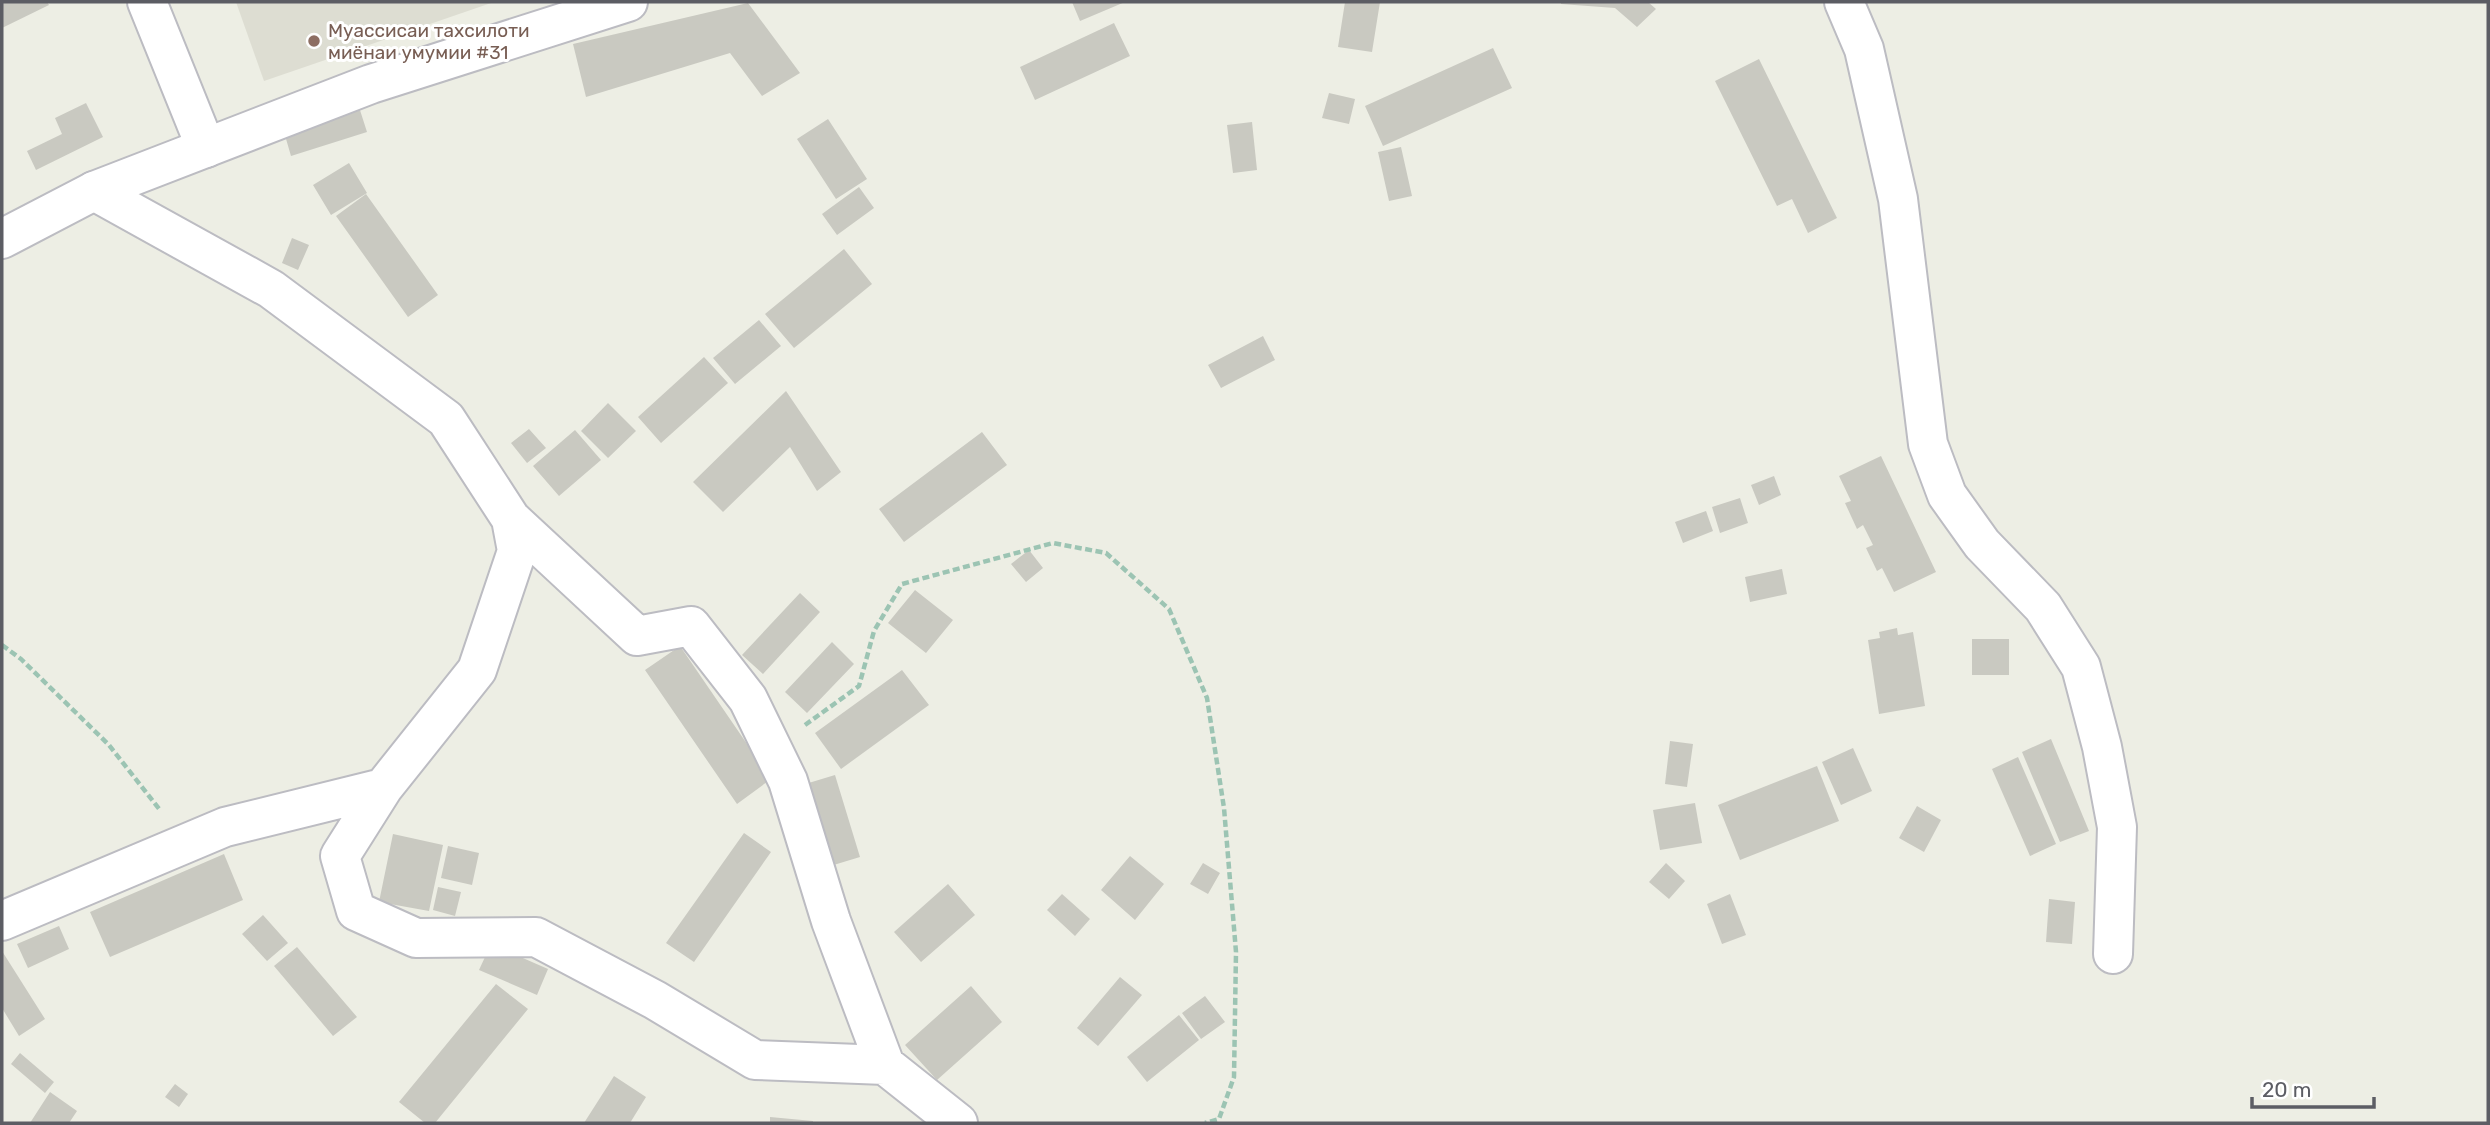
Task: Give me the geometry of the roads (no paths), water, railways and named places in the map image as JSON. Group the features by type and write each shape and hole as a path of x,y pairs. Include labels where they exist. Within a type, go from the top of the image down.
{"street":[{"path":"148,2 206,148"},
{"path":"2,239 94,191 371,84 628,2"},
{"path":"1844,2 1864,49 1898,199 1928,444 1947,495 1982,544 2043,607 2081,667 2102,747 2117,827 2113,954"},
{"path":"94,191 271,289 446,419 510,519 637,636 691,626 748,699 788,781 831,921 885,1065 958,1123"},
{"path":"510,519 517,551 477,670 383,788 340,856 356,911 416,938 536,937 655,1000 755,1060 885,1065"},
{"path":"2,921 225,827 383,788"}],"place":[{"name":"Муассисаи тахсилоти миёнаи умумии #31","path":"314,41"}]}
